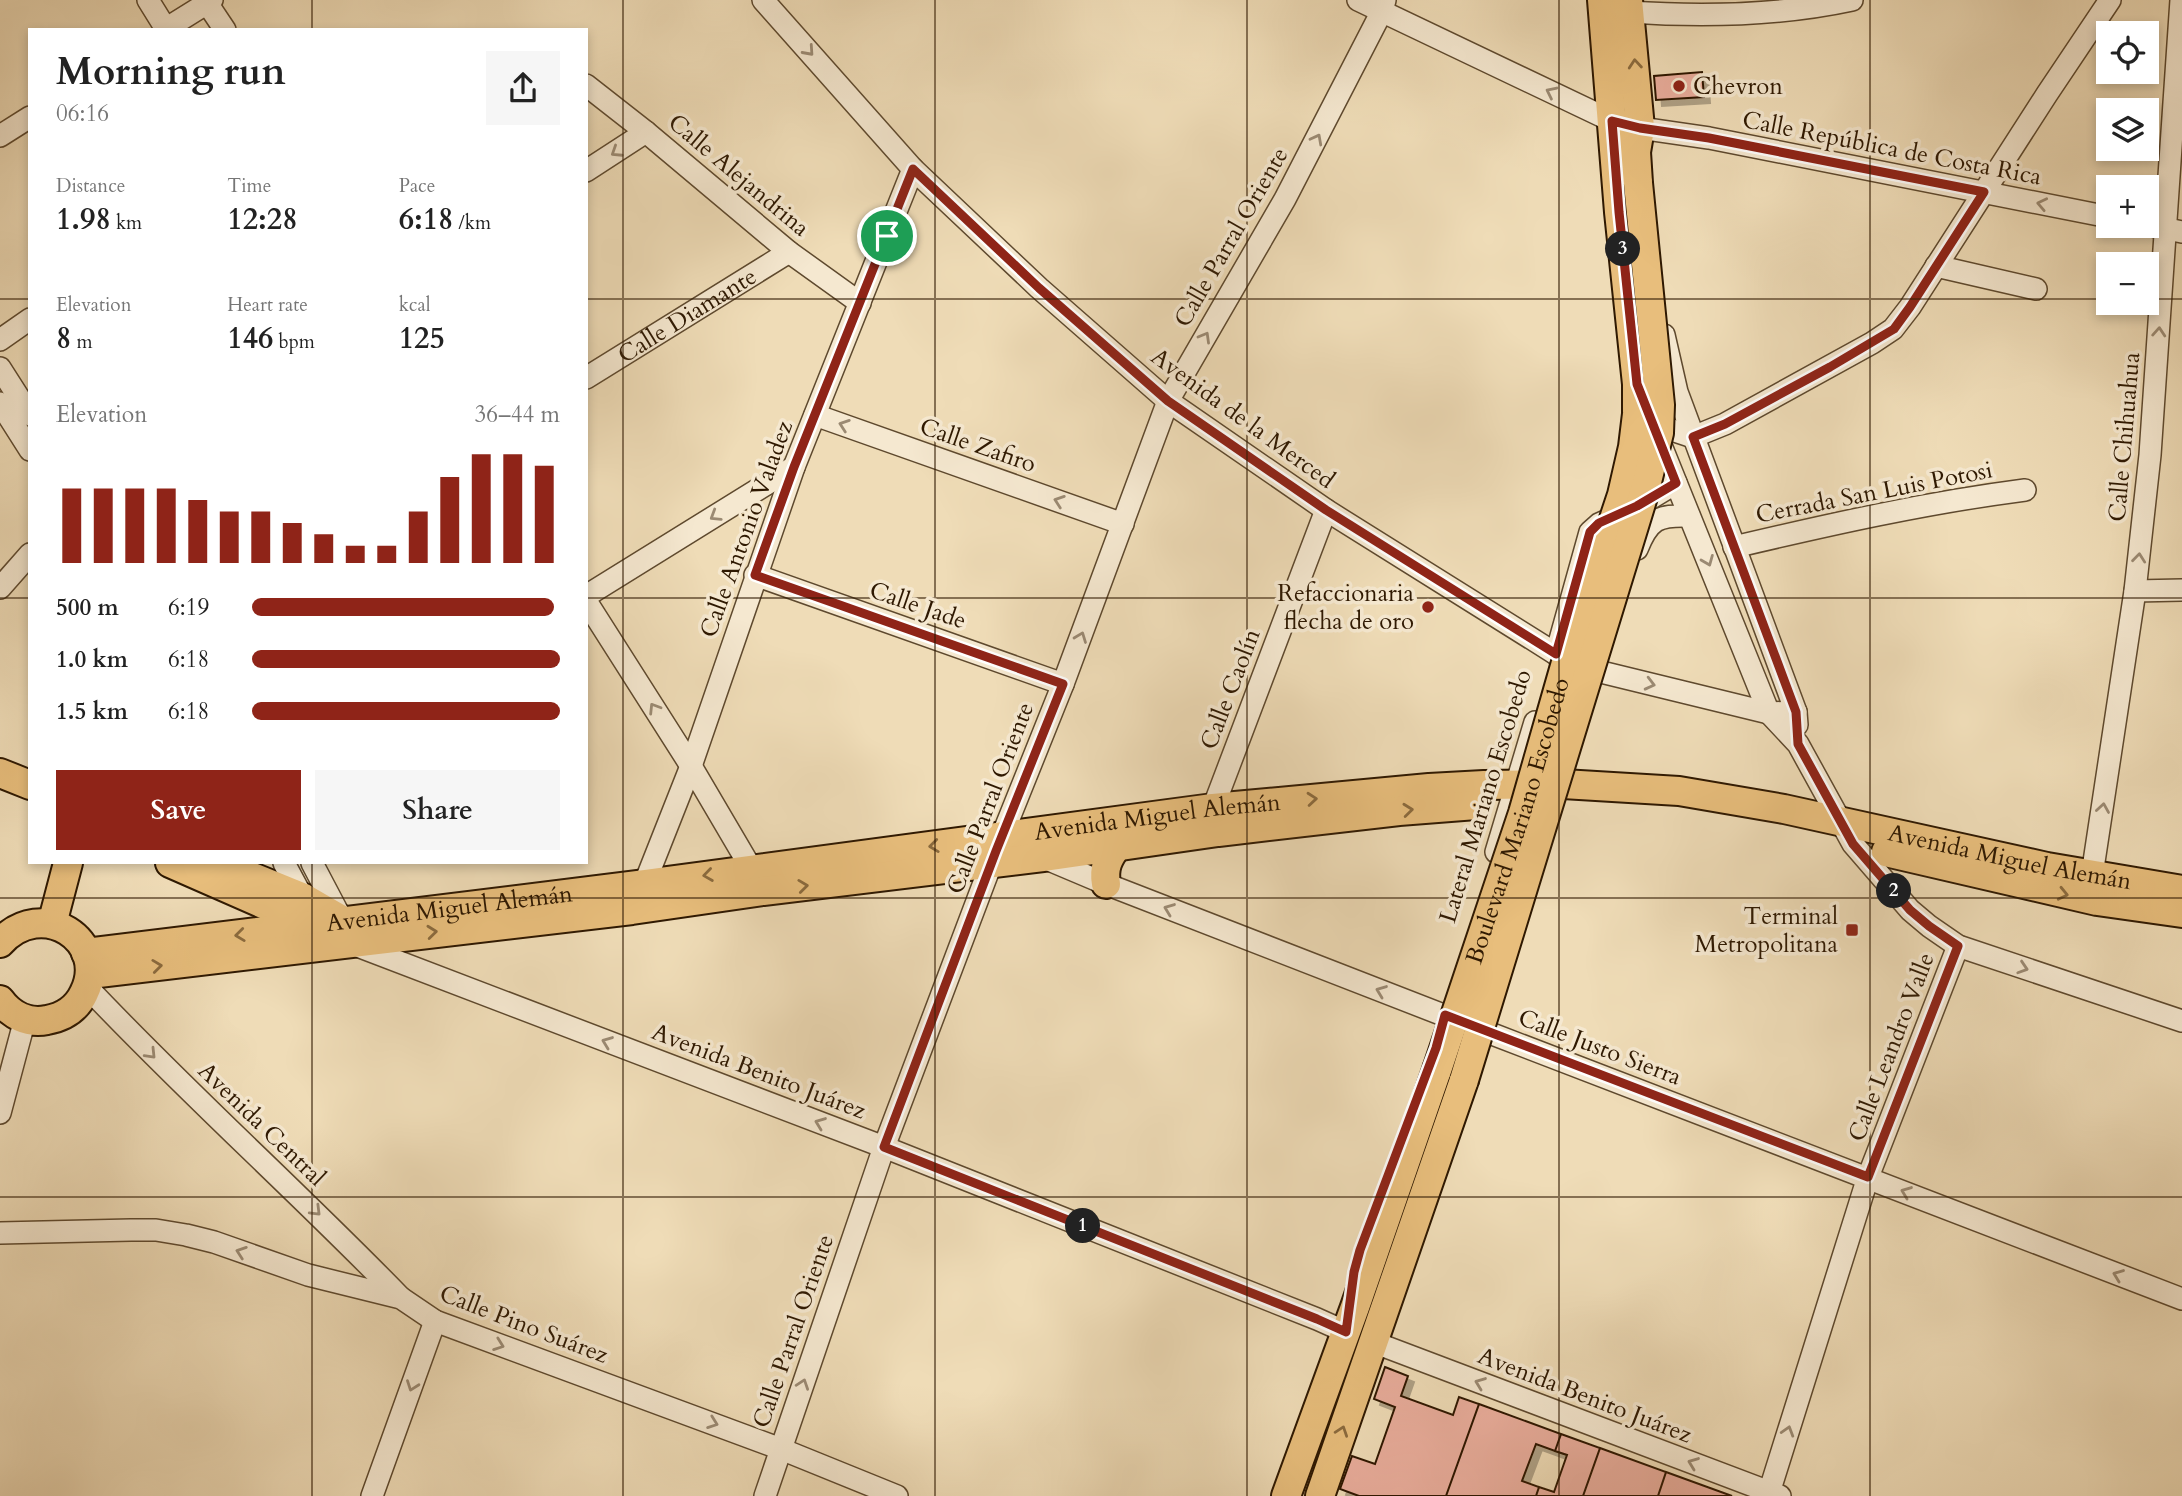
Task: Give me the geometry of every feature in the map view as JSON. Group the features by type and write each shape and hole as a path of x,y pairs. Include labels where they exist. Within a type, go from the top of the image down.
{"main road":[{"name":"Boulevard Mariano Escobedo","path":"1286,1496 1346,1332 1436,1059 1523,813 1565,666 1622,495 1633,447 1637,384 1619,212 1602,0"},
{"name":"Boulevard Mariano Escobedo","path":"1320,1496 1377,1329 1471,1073 1645,490 1659,433 1658,378 1638,183 1636,152 1640,128 1629,6"},
{"path":"0,773 28,784"},
{"name":"Avenida Miguel Alemán","path":"88,971 646,884 759,880 997,850 1213,808 1429,788 1513,795"},
{"path":"0,792 28,803"},
{"name":"Avenida Miguel Alemán","path":"997,850 1043,857 1513,795 1561,793 1705,811 1847,833 2182,890"},
{"name":"Avenida Miguel Alemán","path":"1847,833 2086,899 2182,914"},
{"path":"1106,884 1106,862 1118,845"},
{"path":"52,923 68,864"},
{"path":"172,864 315,936"},
{"path":"220,864 304,898 345,931"},
{"name":"Avenida Miguel Alemán","path":"345,931 632,910 759,880"},
{"path":"0,943 19,927 29,923 52,923 74,935 88,971 80,1001 70,1012 56,1019 26,1019 14,1014 0,1000"}],"street":[{"path":"148,0 164,28"},
{"name":"Avenida de la Merced","path":"763,0 913,169 1039,288 1168,401 1326,510 1556,654 1597,671 1769,713 1796,712"},
{"name":"Calle República de Costa Rica","path":"1358,0 1384,6 1612,121 2096,215"},
{"path":"1629,6 1674,15 1762,14 1852,0"},
{"path":"1637,384 1666,428 1693,437 1725,424 1894,329 2110,0"},
{"name":"Calle Chihuahua","path":"2092,875 2135,591 2150,455 2180,0"},
{"path":"167,28 210,2 224,28"},
{"name":"Calle Parral Oriente","path":"765,1496 884,1147 1063,684 1168,401 1285,199 1384,6"},
{"name":"Calle Alejandrina","path":"588,87 789,252 860,303"},
{"path":"0,136 28,118"},
{"name":"Calle Leandro Valle","path":"1640,128 1649,181 1661,318 1677,393 1796,712 1798,744"},
{"path":"588,170 646,132"},
{"name":"Calle Antonio Valadez","path":"632,910 646,884 691,766 794,467 913,169"},
{"name":"Calle Diamante","path":"588,377 789,252"},
{"path":"1936,266 2036,289"},
{"path":"0,340 28,320"},
{"path":"0,369 28,412"},
{"name":"Calle Leandro Valle","path":"1637,384 1769,713 1798,744 1847,833 1910,910 1958,946 1868,1177 1772,1495"},
{"path":"0,403 28,447"},
{"name":"Calle Zafiro","path":"815,415 1123,524"},
{"path":"588,595 794,467"},
{"name":"Lateral Mariano Escobedo","path":"1436,1059 1445,1015 1556,654 1590,532 1599,523 1637,506 1676,483"},
{"name":"Cerrada San Luis Potosi","path":"1734,547 1896,510 2025,490"},
{"name":"Calle Caolín","path":"1213,808 1326,510"},
{"path":"1471,1073 1487,1032 1597,671 1642,536 1648,526 1662,517 1689,516"},
{"path":"0,588 28,556"},
{"name":"Calle Jade","path":"755,575 1063,684"},
{"path":"2135,591 2182,590"},
{"path":"588,604 691,766 759,880"},
{"name":"Calle Justo Sierra","path":"1043,857 1487,1032 2182,1299"},
{"path":"285,864 304,898 315,936"},
{"path":"312,864 345,931"},
{"name":"Avenida Benito Juárez","path":"345,931 1346,1332"},
{"path":"1958,946 2182,1021"},
{"name":"Avenida Central","path":"88,971 153,1057 305,1201 401,1298"},
{"path":"0,1113 26,1019"},
{"path":"1436,1059 1448,1046 1462,1047 1474,1056 1471,1073"},
{"name":"Calle Pino Suárez","path":"0,1233 156,1230 214,1242 308,1275 401,1298 435,1321 781,1448 897,1496"},
{"path":"372,1496 435,1321"},
{"name":"Avenida Benito Juárez","path":"1377,1329 1772,1495"}],"building":[{"name":"Chevron","path":"1702,72 1704,97 1656,100 1654,76"},
{"path":"1385,1367 1408,1376 1401,1396 1453,1415 1459,1397 1479,1404 1446,1496 1359,1496 1340,1489 1352,1456 1375,1464 1395,1407 1374,1399"},
{"path":"1479,1404 1561,1434 1555,1451 1536,1444 1522,1481 1539,1487 1536,1496 1446,1496"},
{"path":"1561,1434 1600,1448 1583,1496 1536,1496 1539,1487 1554,1492 1567,1455 1555,1451"},
{"path":"1600,1448 1666,1472 1658,1496 1583,1496"},
{"path":"1666,1472 1732,1496 1658,1496"}],"place":[{"name":"Chevron","path":"1679,86"},
{"name":"Refaccionaria flecha de oro","path":"1428,607"},
{"name":"Terminal Metropolitana","path":"1852,930"}],"route":[{"path":"1612,121 1984,192 1894,329 1725,424 1693,437 1796,712 1798,744 1853,844 1910,910 1958,946 1868,1177 1445,1015 1436,1048 1360,1250 1349,1298 1346,1332 884,1147 996,851 1063,684 755,575 794,467 887,236 913,169 1039,288 1168,401 1326,510 1461,597 1556,654 1590,532 1599,523 1637,506 1676,483 1637,384 1612,121"}]}
